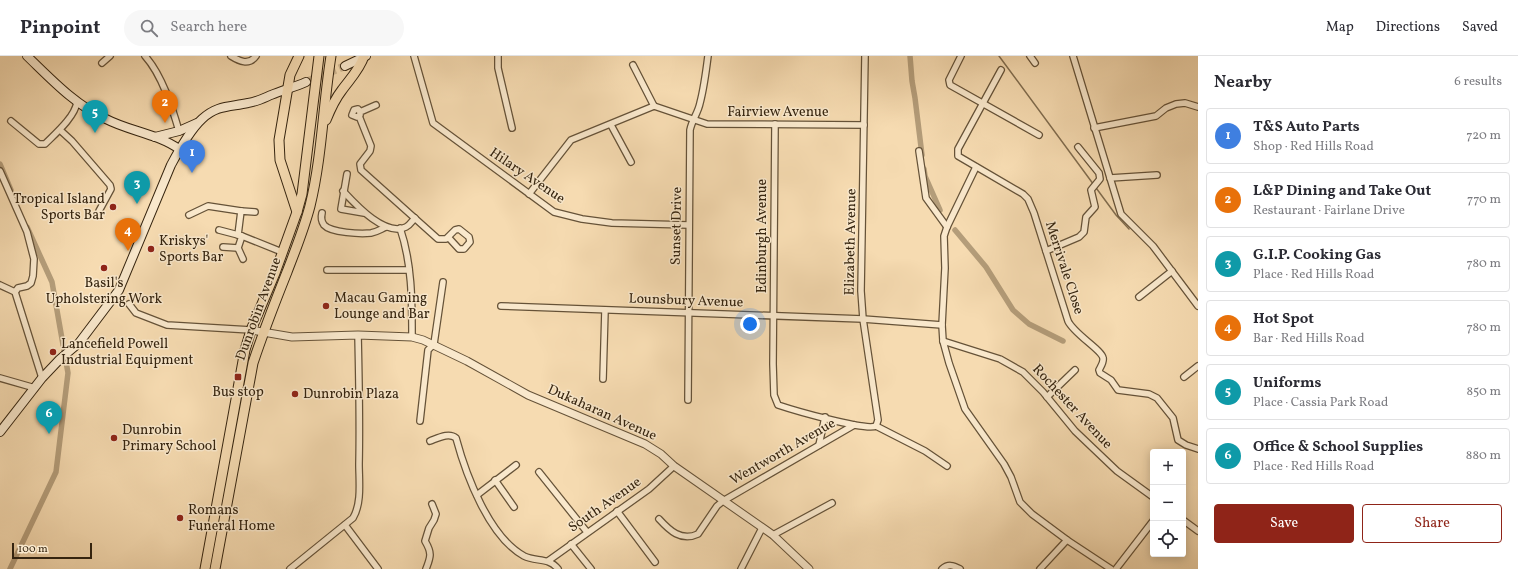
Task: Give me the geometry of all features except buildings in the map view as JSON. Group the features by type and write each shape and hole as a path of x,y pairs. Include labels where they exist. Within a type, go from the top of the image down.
{"highway":[{"path":"297,212 280,160 279,140 290,75 300,56"},
{"name":"Dunrobin Avenue","path":"205,569 245,350 251,330 275,273 302,194 310,84 319,56"},
{"name":"Dunrobin Avenue","path":"215,569 253,363 263,333 300,240 310,207 317,170 331,56"},
{"path":"321,137 332,106 365,56"}],"main road":[{"path":"27,56 77,102 105,119 125,128 172,144 179,149"},
{"path":"345,66 365,56"},
{"path":"0,432 42,378 60,359 79,343 119,290 171,165 179,149 198,123 203,118 221,108 248,103 310,84"},
{"path":"154,137 179,131 198,123"},
{"path":"179,131 188,137"},
{"path":"172,144 179,131"}],"street":[{"path":"102,63 110,56"},
{"path":"145,56 157,74 179,131"},
{"path":"231,56 238,61 246,62 254,60 256,56"},
{"name":"Hilary Avenue","path":"414,56 433,123 554,212 582,219 612,223 689,225"},
{"path":"498,56 498,68 512,128"},
{"name":"Sunset Drive","path":"688,400 690,130 692,120 698,112 701,102 708,56"},
{"name":"Elizabeth Avenue","path":"865,56 861,291 863,319 878,420 876,426"},
{"path":"961,56 949,80 951,86 1039,135"},
{"path":"1030,56 1035,63"},
{"path":"1073,56 1121,214 1153,246 1198,306"},
{"path":"528,194 571,140 611,125 654,106 633,66"},
{"path":"983,103 1001,70"},
{"path":"11,120 42,145 60,130 76,108 77,102"},
{"path":"1094,128 1156,116 1166,108 1185,102 1198,106"},
{"name":"Merrivale Close","path":"983,103 957,154 976,167 1014,188 1028,199 1034,213 1070,327 1102,354 1103,361 1099,370 1100,374 1111,380 1118,390 1149,394 1157,398 1173,418 1178,440 1186,445 1198,449"},
{"path":"376,105 360,114 371,149 360,164 360,168 438,239 444,240 448,237"},
{"name":"Fairview Avenue","path":"654,106 707,124 864,125"},
{"name":"Edinburgh Avenue","path":"775,124 774,395 778,405 854,425 872,428 876,426 925,451 947,466"},
{"path":"611,125 631,162"},
{"path":"60,130 72,141 110,185 111,189 99,211"},
{"path":"1046,251 1079,237 1084,232 1086,217 1096,207 1091,192 1100,179 1099,174 1078,146"},
{"path":"919,151 926,198 947,227"},
{"path":"976,167 944,236 945,268 942,325 943,341 965,409 1004,464 1011,477 1020,502 1032,514 1067,540 1111,569"},
{"path":"1096,169 1106,168"},
{"path":"0,171 27,232 34,259 31,283 27,286 18,288 15,292"},
{"path":"347,174 341,209 364,213"},
{"path":"1110,178 1157,175"},
{"path":"343,191 364,213 386,227 400,228 410,224 415,218"},
{"path":"189,215 208,206 255,212"},
{"path":"241,211 238,248 244,259"},
{"path":"322,213 321,218 325,226 334,230 356,233 371,233 386,227"},
{"path":"400,228 409,270 412,302 412,336"},
{"path":"219,230 240,235 282,252"},
{"path":"223,247 238,248"},
{"path":"327,270 409,270"},
{"path":"1139,297 1172,271"},
{"path":"420,421 428,350 434,344 443,282"},
{"path":"0,285 15,292 42,378"},
{"path":"129,304 136,313 167,325 251,330"},
{"name":"Lounsbury Avenue","path":"501,306 863,319 942,325"},
{"path":"603,379 606,310"},
{"name":"Dukaharan Avenue","path":"251,330 292,337 358,335 412,336 434,344 528,395 645,444 661,454 674,466 723,501 773,535 809,569"},
{"path":"293,568 353,518 358,507 360,434 358,335"},
{"name":"Rochester Avenue","path":"943,341 1000,359 1023,372 1047,397 1075,431 1112,466 1150,495"},
{"path":"1184,376 1198,366"},
{"path":"1047,397 1075,370"},
{"path":"0,378 35,388"},
{"path":"819,445 825,418"},
{"name":"Wentworth Avenue","path":"659,519 669,531 675,534 682,536 694,536 698,534 717,506 723,501 854,425"},
{"path":"430,441 453,435 456,438 467,474 491,523 507,543 525,556 548,561 558,569"},
{"path":"477,495 516,465"},
{"name":"South Avenue","path":"548,561 649,489 674,466"},
{"path":"539,472 587,532"},
{"path":"495,480 514,507"},
{"path":"773,535 832,503"},
{"path":"426,569 430,560 430,550 425,541 429,528 436,514 432,504"},
{"path":"617,511 655,562"},
{"path":"1184,521 1198,531"},
{"path":"345,525 378,569"},
{"path":"1116,569 1150,525"},
{"path":"741,569 762,528"},
{"path":"1040,569 1067,540"},
{"path":"571,544 591,569"},
{"path":"942,569 950,565 954,565 960,569"}],"waterway":[{"path":"910,56 922,155"},
{"path":"999,56 1116,215 1129,229"},
{"path":"0,164 11,190"},
{"path":"924,169 925,176 940,210"},
{"path":"10,569 56,472 68,373 52,282 27,227"},
{"path":"955,230 986,267 1013,310 1029,324 1063,341"}],"tunnel":[{"path":"306,82 345,66"}],"place":[{"name":"L&P Dining and Take Out","path":"165,123"},
{"name":"Uniforms","path":"95,133"},
{"name":"T&S Auto Parts","path":"192,173"},
{"name":"G.I.P. Cooking Gas","path":"137,204"},
{"name":"Tropical Island Sports Bar","path":"113,207"},
{"name":"Kriskys' Sports Bar","path":"151,249"},
{"name":"Hot Spot","path":"128,251"},
{"name":"Basil's Upholstering Work","path":"104,268"},
{"name":"Macau Gaming Lounge and Bar","path":"326,306"},
{"name":"Lancefield Powell Industrial Equipment","path":"53,352"},
{"name":"Bus stop","path":"238,377"},
{"name":"Dunrobin Plaza","path":"295,394"},
{"name":"Office & School Supplies","path":"49,434"},
{"name":"Dunrobin Primary School","path":"114,438"},
{"name":"Romans Funeral Home","path":"180,518"}]}
